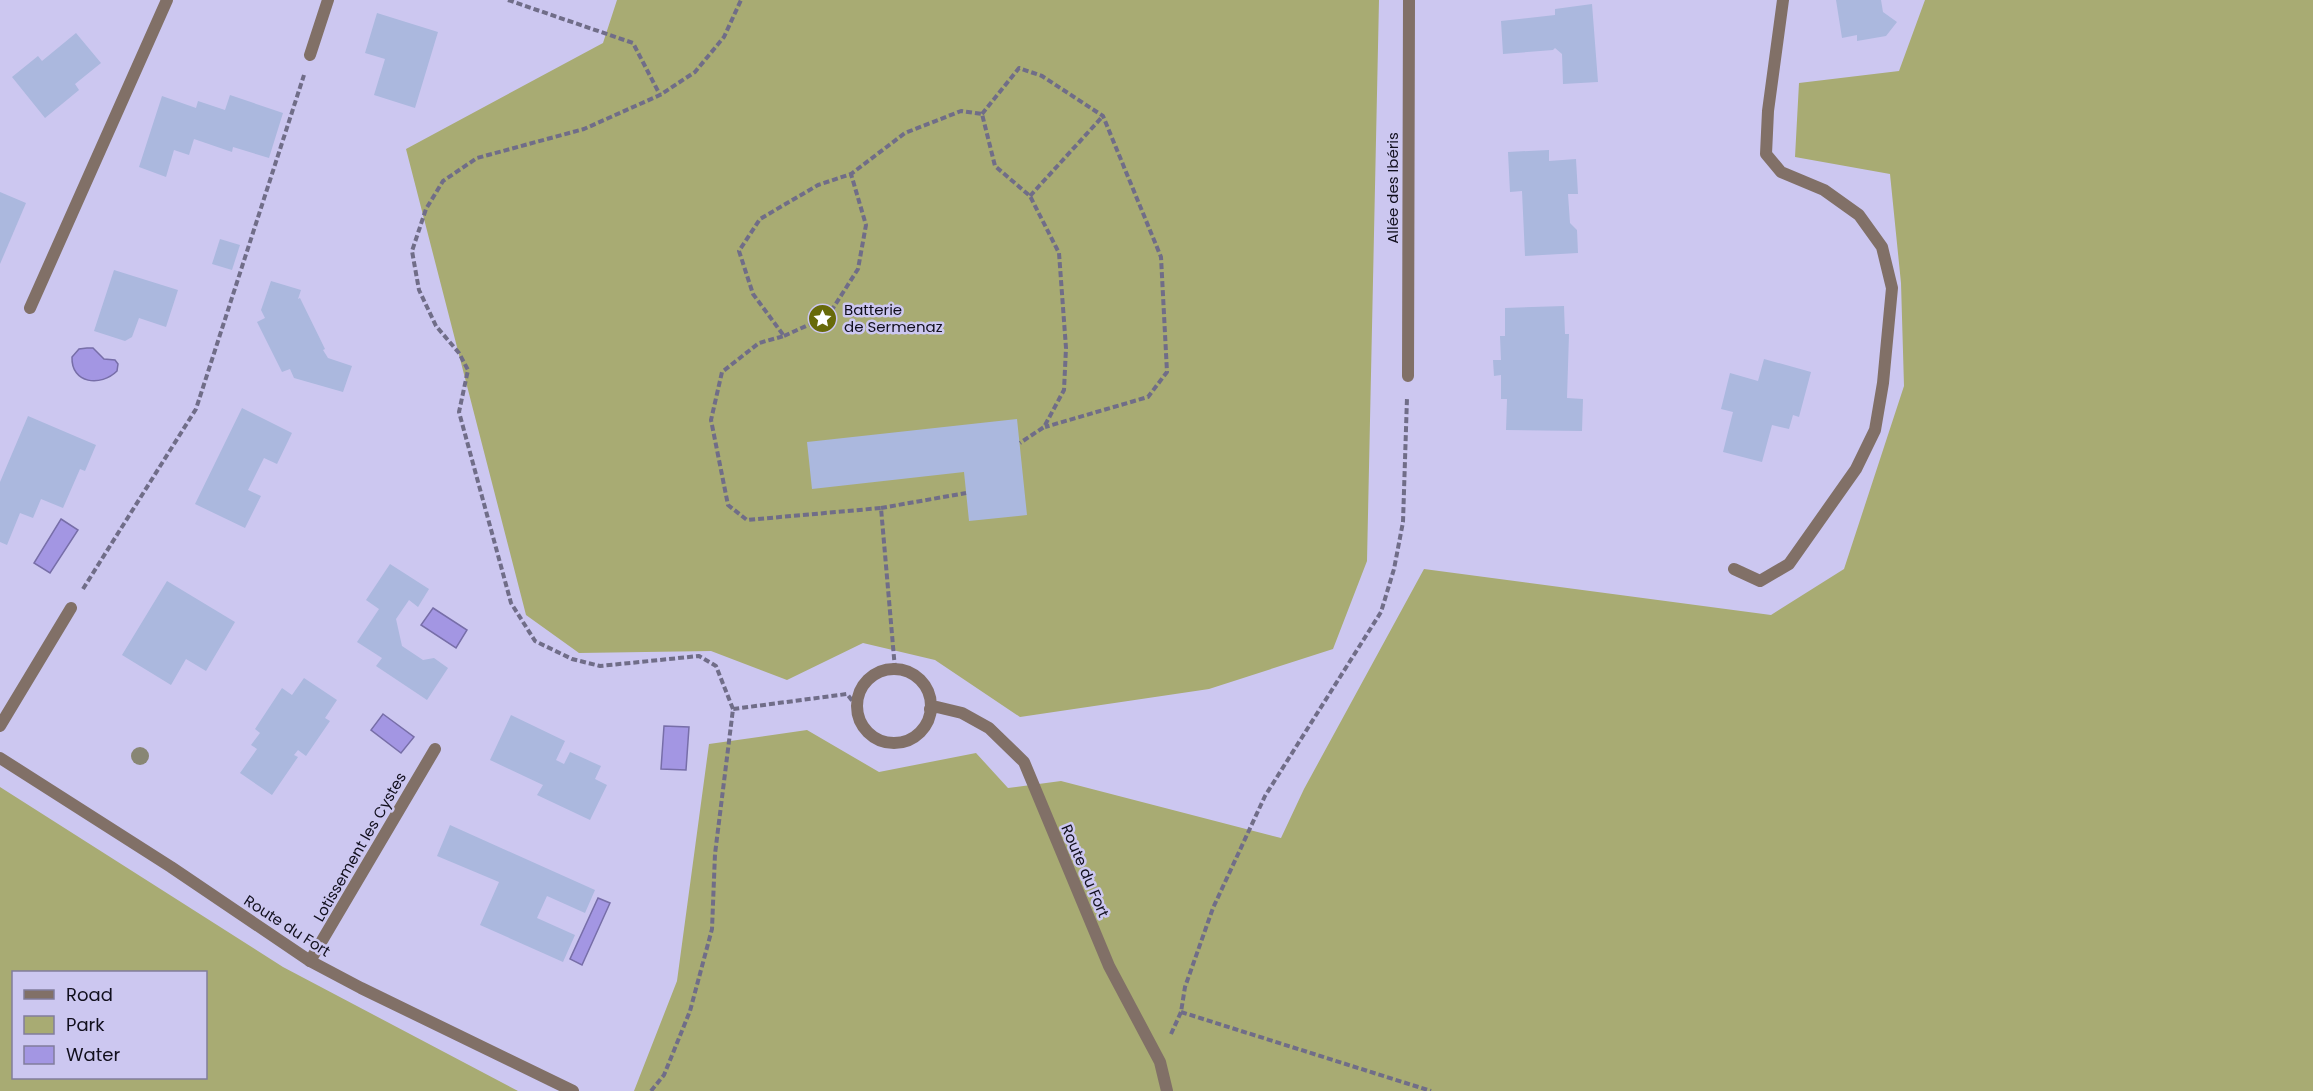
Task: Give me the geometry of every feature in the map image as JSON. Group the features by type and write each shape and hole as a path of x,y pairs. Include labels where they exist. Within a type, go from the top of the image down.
{"street":[{"path":"30,308 168,0"},
{"path":"310,55 328,0"},
{"name":"Allée des Ibéris","path":"1408,376 1409,0"},
{"path":"1734,569 1760,581 1789,564 1856,469 1875,430 1883,383 1892,288 1882,247 1859,215 1824,190 1781,172 1766,154 1768,111 1783,0"},
{"path":"0,726 71,608"},
{"path":"895,669 907,671 925,686 930,697 930,709 928,720 914,737 893,743 872,735 864,728 857,707 858,695 872,676 883,670 895,669"},
{"name":"Route du Fort","path":"930,709 937,707 962,713 989,728 1024,762 1109,966 1160,1062 1167,1091"},
{"name":"Lotissement les Cystes","path":"310,961 435,749"},
{"name":"Route du Fort","path":"0,759 171,867 310,961 573,1091"}],"path":[{"path":"508,0 633,43 660,95"},
{"path":"651,1091 664,1075 690,1011 712,929 715,854 733,709 716,666 699,656 600,666 572,659 535,641 511,603 459,412 468,370 459,353 436,326 419,290 412,251 426,209 443,181 477,158 584,129 660,95 696,72 724,37 741,0"},
{"path":"71,608 196,409 310,55"},
{"path":"982,114 1019,68 1042,76 1103,116 1161,257 1167,372 1148,397 1044,427 1020,443"},
{"path":"784,336 753,294 739,251 760,219 818,185 851,174 905,133 961,111 982,114"},
{"path":"982,114 995,165 1030,196 1059,253 1066,348 1064,390 1044,427"},
{"path":"1030,196 1103,116"},
{"path":"851,174 866,225 858,269 828,316 784,336 759,343 722,372 711,420 728,505 747,520 881,508 966,493"},
{"path":"1160,1062 1181,1012 1185,987 1213,908 1265,796 1381,612 1394,569 1403,522 1408,376"},
{"path":"881,508 895,669"},
{"path":"733,709 847,694 857,707"},
{"path":"1181,1012 1431,1091"}],"green space":[{"path":"617,0 1379,0 1367,561 1333,649 1209,689 1020,717 935,660 863,643 787,680 711,651 579,653 526,615 406,149 603,43"},
{"path":"1925,0 2313,0 2313,1091 634,1091 677,981 709,744 807,730 879,772 976,753 1008,788 1061,781 1281,838 1304,789 1424,569 1771,615 1844,569 1904,386 1901,283 1890,174 1795,157 1799,83 1899,71"},
{"path":"0,787 283,967 518,1091 0,1091"}],"water":[{"path":"93,348 104,359 115,360 118,364 117,371 95,381 82,378 76,373 72,357 79,349"},
{"path":"61,519 78,530 50,573 34,563"},
{"path":"433,608 467,630 456,648 421,625"},
{"path":"383,714 414,737 401,753 371,730"},
{"path":"664,726 689,727 686,770 661,769"},
{"path":"598,898 610,903 582,965 570,959"}],"building":[{"path":"1836,0 1881,0 1883,12 1897,22 1886,36 1857,41 1857,35 1842,38"},
{"path":"1592,4 1598,82 1563,84 1562,54 1555,48 1503,54 1501,21 1555,15 1555,9"},
{"path":"377,13 438,32 415,108 374,95 385,59 365,53"},
{"path":"76,33 101,63 75,84 79,90 45,118 12,77 38,56 42,61"},
{"path":"230,95 283,113 269,158 233,147 232,152 194,139 189,155 174,150 166,177 139,167 162,96 196,108 198,101 225,110"},
{"path":"1549,150 1549,161 1576,159 1578,194 1568,194 1570,223 1577,230 1578,253 1525,256 1522,191 1510,192 1508,152"},
{"path":"0,192 26,203 0,264"},
{"path":"220,239 240,245 232,270 212,264"},
{"path":"114,270 178,290 166,327 139,318 132,337 125,341 94,331"},
{"path":"271,281 301,290 298,299 300,298 328,358 352,366 343,392 294,378 290,369 282,372 257,322 265,318 261,310"},
{"path":"1564,306 1565,334 1569,334 1567,398 1583,399 1582,431 1506,430 1507,399 1501,399 1501,375 1494,376 1493,360 1501,360 1500,336 1505,336 1505,308"},
{"path":"1764,359 1811,372 1799,417 1793,415 1789,429 1772,425 1762,462 1723,452 1733,412 1721,409 1730,373 1758,381"},
{"path":"242,408 292,433 277,464 264,458 248,490 261,496 245,528 195,504"},
{"path":"28,416 96,445 85,471 80,469 63,508 41,499 33,518 20,513 7,545 0,542 0,482"},
{"path":"1017,419 1027,515 969,521 964,472 812,489 807,442"},
{"path":"390,564 429,589 418,607 409,600 396,619 402,646 423,660 434,658 448,668 427,700 376,666 382,658 357,642 379,609 366,600"},
{"path":"167,581 235,622 206,671 186,659 171,685 122,655"},
{"path":"304,678 337,700 325,718 330,721 306,756 298,750 294,755 298,757 272,795 240,773 257,749 251,745 260,733 255,729 282,688 292,695"},
{"path":"511,715 565,741 556,760 564,764 570,752 601,766 595,779 607,785 590,820 537,795 543,785 490,760"},
{"path":"450,825 595,890 585,913 547,896 537,918 575,935 563,962 480,925 499,882 437,856"}],"place":[{"name":"Batterie de Sermenaz","path":"823,319"}]}
